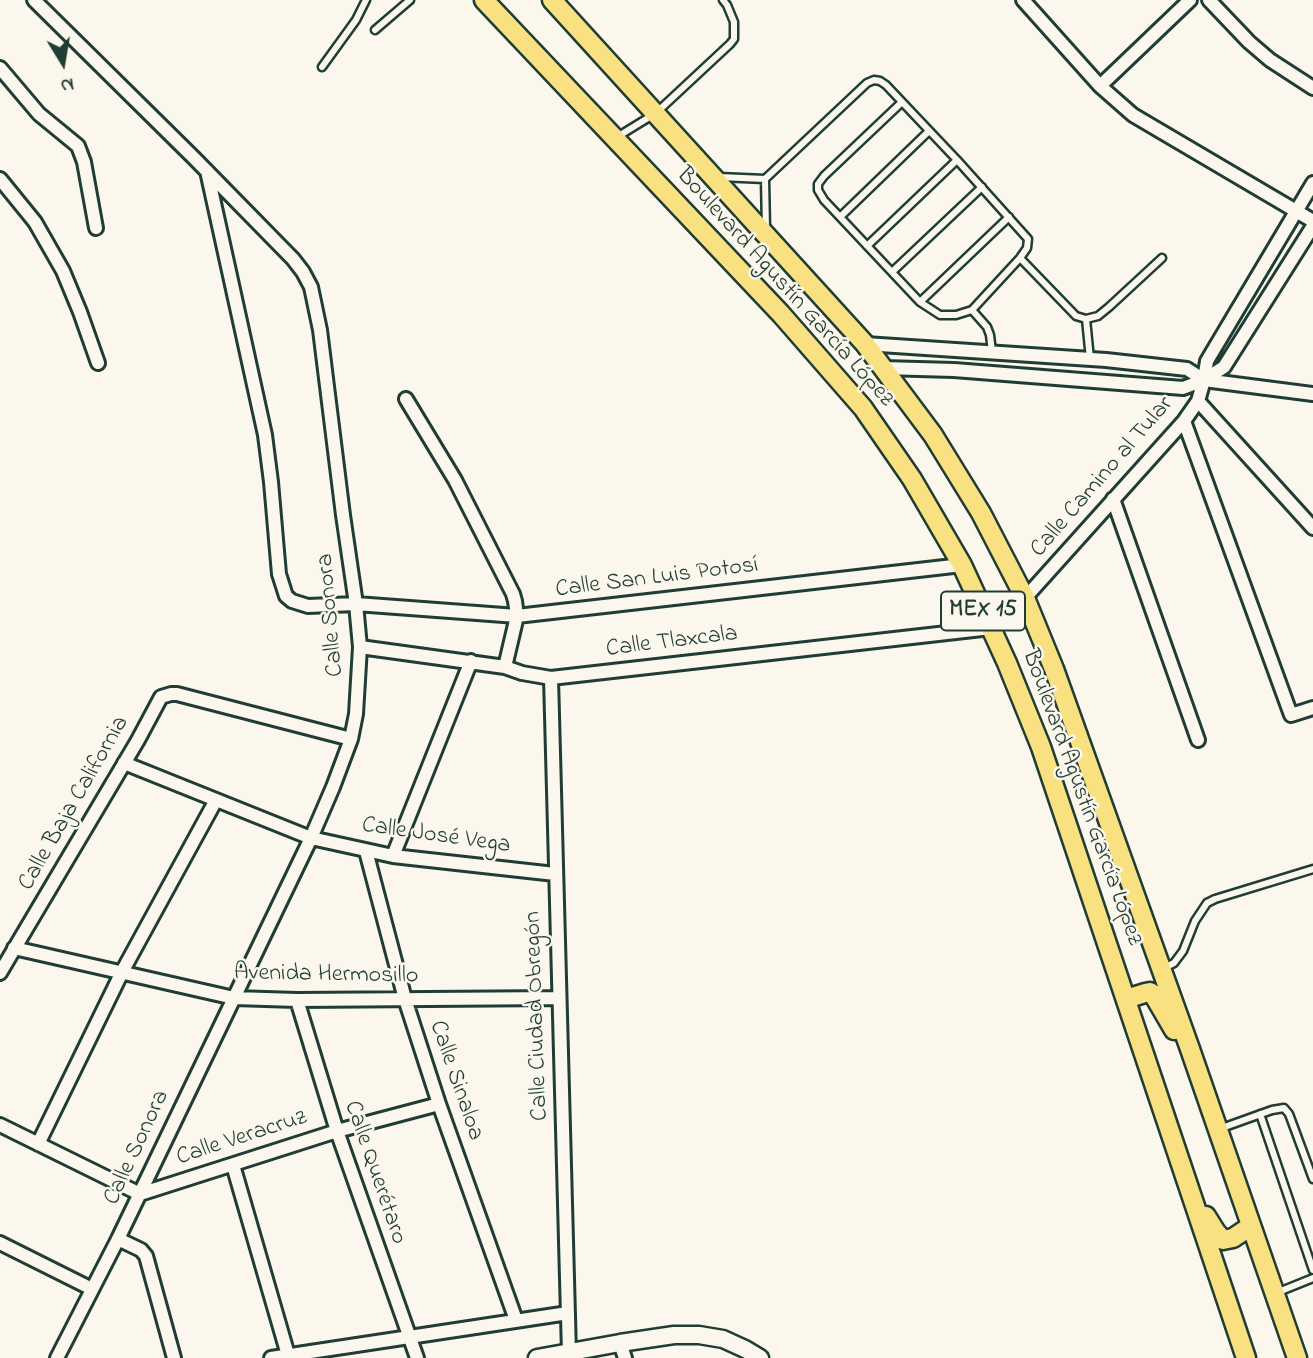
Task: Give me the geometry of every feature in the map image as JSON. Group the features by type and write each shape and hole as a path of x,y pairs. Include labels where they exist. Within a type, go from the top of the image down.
{"main road":[{"name":"Boulevard Agustín García López","path":"552,0 865,344 933,435 981,513 1025,598 1054,669 1297,1358"},
{"name":"Boulevard Agustín García López","path":"489,2 781,314 863,408 912,479 962,565 1007,663 1041,747 1246,1358"},
{"path":"1126,999 1144,993 1153,994 1181,1040 1190,1049"},
{"path":"1189,1186 1223,1240 1233,1238 1251,1226"}],"street":[{"name":"Calle Sonora","path":"34,0 293,259 311,287 320,330 360,646 356,714 351,739 333,787 140,1194 57,1358"},
{"path":"883,368 954,370 1183,388 1204,380 1224,367 1313,224 1296,211 1133,115 1100,86 1023,0"},
{"path":"1100,86 1190,0"},
{"path":"1209,0 1270,60 1313,88"},
{"path":"0,68 39,114 78,146 85,162 96,228"},
{"name":"Calle San Luis Potosí","path":"207,171 264,435 279,574 286,596 299,604 356,604 517,616 962,565"},
{"path":"0,179 35,222 63,271 98,363"},
{"name":"Calle Camino al Tular","path":"1025,598 1184,421 1198,401 1207,361 1313,183"},
{"path":"865,344 1090,359 1187,369 1204,380 1313,394"},
{"path":"1068,378 1070,358"},
{"path":"406,399 455,480 513,594 517,616 505,667"},
{"path":"1198,401 1313,527"},
{"path":"1184,421 1291,715 1313,708"},
{"path":"1113,499 1198,740"},
{"name":"Calle Tlaxcala","path":"360,646 471,661 551,678 991,628"},
{"path":"393,856 471,661"},
{"name":"Calle Ciudad Obregón","path":"551,678 569,1353"},
{"name":"Calle Baja California","path":"0,972 161,697 177,694 351,739"},
{"name":"Calle José Vega","path":"124,763 311,838 393,856 555,874"},
{"path":"38,1144 121,972 216,800"},
{"name":"Calle Sinaloa","path":"366,851 405,999 439,1104 516,1320"},
{"name":"Avenida Hermosillo","path":"14,948 234,998 559,998"},
{"name":"Calle Querétaro","path":"297,1000 337,1131 417,1358"},
{"name":"Calle Veracruz","path":"140,1194 337,1131 439,1104"},
{"path":"0,1125 140,1194"},
{"path":"233,1165 288,1355"},
{"path":"118,1239 141,1250 146,1256 174,1358"},
{"path":"0,1243 92,1289"},
{"path":"271,1358 568,1313"},
{"path":"537,1358 623,1350 674,1335 723,1339 760,1358"}],"lane":[{"path":"322,67 356,20 366,0"},
{"path":"375,30 410,0"},
{"path":"615,138 656,113 724,52 734,39 734,22 723,0"},
{"path":"713,177 765,179 870,80 880,81 902,102 957,160 1028,239 1027,248 1020,258 972,310 956,315 940,315 919,302 820,194 819,182 902,102"},
{"path":"840,217 929,131"},
{"path":"867,246 957,160"},
{"path":"765,179 766,233"},
{"path":"892,272 982,187"},
{"path":"919,302 1009,216"},
{"path":"1020,258 1076,316 1086,319 1098,316 1162,258"},
{"path":"972,310 987,327 992,352"},
{"path":"1086,319 1090,359"},
{"path":"1161,969 1174,963 1183,951 1195,921 1207,903 1313,869"},
{"path":"1218,1130 1284,1108 1313,1179"},
{"path":"1260,1114 1313,1270"},
{"path":"1274,1293 1313,1278"}]}
